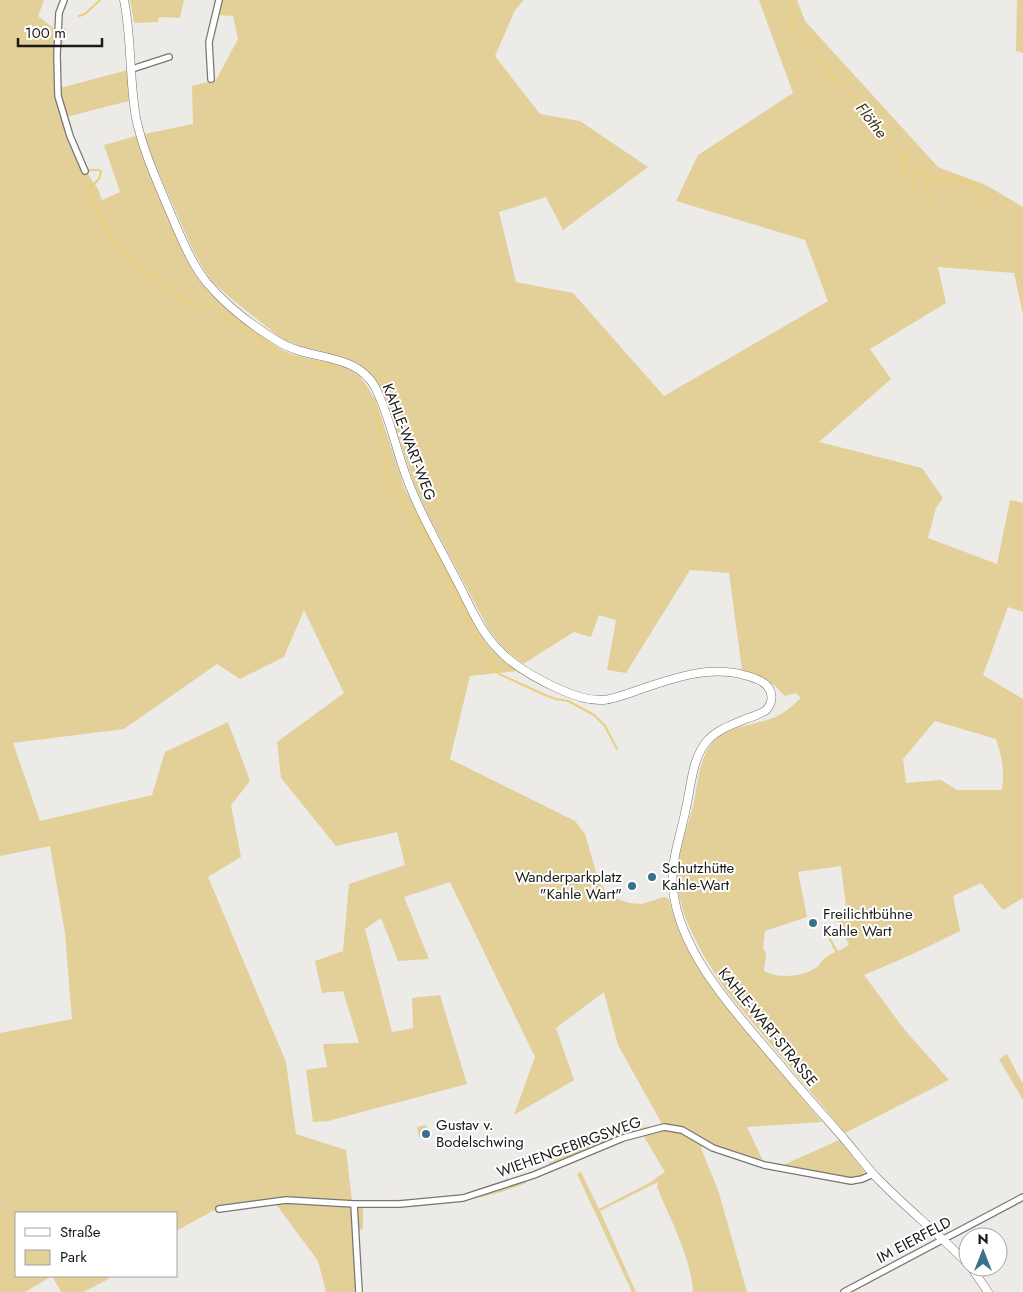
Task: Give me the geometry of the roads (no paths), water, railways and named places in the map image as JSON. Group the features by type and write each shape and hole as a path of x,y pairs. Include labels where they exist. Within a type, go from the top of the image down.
{"street":[{"path":"64,0 59,13 58,96 70,136 85,171"},
{"name":"KAHLE-WART-WEG","path":"124,0 136,118 145,150 187,250 199,272 224,301 281,343 306,354 347,362 369,378 379,396 406,477 422,514 483,630 502,654 541,680 585,698 603,700 688,674 716,672 744,674 762,682 771,693 771,703"},
{"path":"211,79 209,42 219,0"},
{"path":"132,69 169,57"},
{"name":"KAHLE-WART-STRASSE","path":"771,703 764,712 717,732 701,749 674,854 672,883 675,900 691,944 722,995 873,1174 958,1254"},
{"name":"WIEHENGEBIRGSWEG","path":"219,1209 286,1200 354,1204 400,1204 463,1198 534,1175 623,1138 664,1126 682,1130 713,1148 764,1165 851,1182 862,1180 873,1174"},
{"name":"IM EIERFELD","path":"844,1292 1023,1197"},
{"path":"354,1204 359,1292"},
{"path":"978,1277 988,1292"}],"waterway":[{"path":"79,16 85,14 100,0"},
{"name":"Flöthe","path":"789,0 793,5 793,31 813,48 829,75 844,84 891,145 919,170 937,181 954,178 974,185 990,204"},
{"path":"60,48 65,29"},
{"path":"902,155 904,171 902,183"},
{"path":"86,168 101,172 99,179 91,187 90,195 110,237 149,274 159,279 179,297 192,305"},
{"path":"913,188 917,168"},
{"path":"920,171 932,199"},
{"path":"199,305 212,306 280,353 299,362"},
{"path":"311,364 334,367"},
{"path":"374,400 383,437"},
{"path":"384,445 387,475 404,506 422,527 441,564"},
{"path":"446,574 475,633 499,674 545,695 568,701 594,715 605,726 617,749"}],"place":[{"name":"Schutzhütte Kahle-Wart","path":"652,877"},
{"name":"Wanderparkplatz \"Kahle Wart\"","path":"632,886"},
{"name":"Freilichtbühne Kahle Wart","path":"813,923"},
{"name":"Gustav v. Bodelschwing","path":"426,1134"}]}
